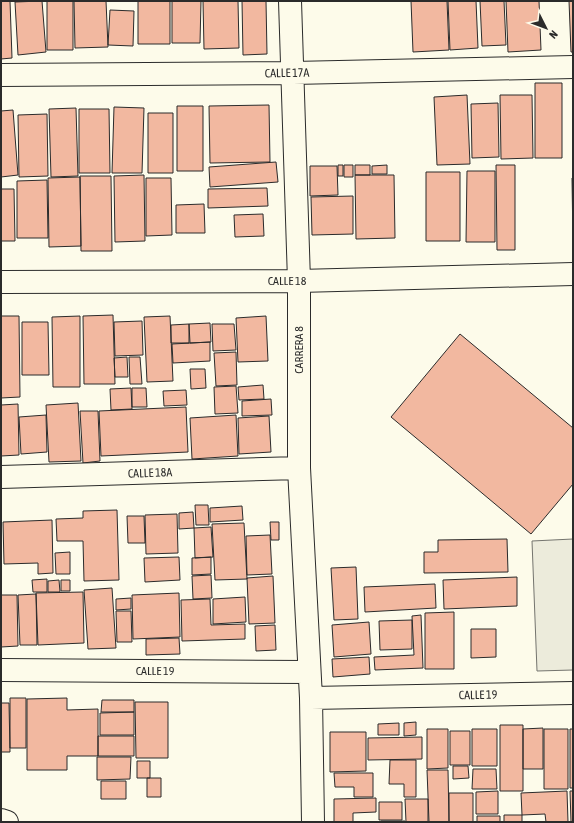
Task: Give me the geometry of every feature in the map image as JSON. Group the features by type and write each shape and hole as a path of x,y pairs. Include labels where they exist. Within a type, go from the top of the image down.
{"street":[{"name":"CARRERA 8","path":"290,1 299,281 299,468 311,698 313,822"},
{"name":"CALLE 17A","path":"1,75 292,73 573,67"},
{"name":"CALLE 18","path":"1,282 299,281 573,274"},
{"name":"CALLE 18A","path":"1,477 299,468"},
{"name":"CALLE 19","path":"1,670 309,672"},
{"name":"CALLE 19","path":"311,698 573,693"},
{"path":"1,820 7,822"}],"shaded area":[{"path":"573,539 573,670 537,671 532,541"}],"building":[{"path":"1,1 10,1 12,58 1,59"},
{"path":"42,1 46,52 18,55 15,2"},
{"path":"47,1 73,1 73,50 47,50"},
{"path":"74,1 106,1 108,47 75,48"},
{"path":"138,1 170,1 170,44 138,44"},
{"path":"172,1 201,1 200,43 172,43"},
{"path":"203,1 238,1 239,48 204,49"},
{"path":"242,1 266,1 267,54 243,55"},
{"path":"411,1 447,1 449,50 413,52"},
{"path":"448,1 476,1 478,48 450,50"},
{"path":"480,1 504,1 506,45 482,46"},
{"path":"506,1 539,1 541,50 508,52"},
{"path":"569,1 573,1 573,52 571,52"},
{"path":"110,10 134,11 133,46 108,45"},
{"path":"535,83 562,83 562,158 535,158"},
{"path":"467,95 470,164 437,165 434,97"},
{"path":"500,95 532,95 533,158 501,159"},
{"path":"498,103 499,157 472,158 471,104"},
{"path":"269,105 270,162 210,163 209,106"},
{"path":"177,106 203,106 203,171 177,171"},
{"path":"114,107 144,108 142,173 112,173"},
{"path":"76,108 78,176 51,177 49,109"},
{"path":"79,109 109,109 110,173 79,173"},
{"path":"13,110 18,175 1,177 1,111"},
{"path":"148,113 173,113 173,173 148,173"},
{"path":"47,114 48,176 19,177 18,115"},
{"path":"276,162 278,182 210,187 209,167"},
{"path":"338,165 343,165 343,176 338,176"},
{"path":"344,165 353,165 353,177 344,177"},
{"path":"355,165 370,165 370,175 355,175"},
{"path":"387,165 387,174 372,174 372,166"},
{"path":"496,165 515,165 515,250 497,250"},
{"path":"310,166 337,166 338,195 310,196"},
{"path":"467,171 495,171 495,242 466,242"},
{"path":"426,172 460,172 460,241 426,241"},
{"path":"144,175 145,241 115,242 114,176"},
{"path":"355,175 394,175 395,238 356,239"},
{"path":"80,176 111,176 112,251 81,251"},
{"path":"80,177 81,246 49,247 48,178"},
{"path":"146,178 171,178 172,235 146,236"},
{"path":"572,178 573,178 573,245"},
{"path":"47,180 48,238 17,238 17,181"},
{"path":"267,188 268,206 208,208 208,189"},
{"path":"1,189 14,189 15,241 1,241"},
{"path":"353,196 353,234 312,235 311,197"},
{"path":"204,204 205,233 176,233 176,205"},
{"path":"263,214 264,236 235,237 234,215"},
{"path":"113,315 115,384 84,384 83,316"},
{"path":"1,316 19,316 20,397 1,398"},
{"path":"80,316 80,387 53,387 52,317"},
{"path":"170,316 173,381 147,382 144,317"},
{"path":"266,316 268,361 238,362 236,318"},
{"path":"142,321 143,355 115,356 114,322"},
{"path":"22,322 48,322 49,375 22,375"},
{"path":"210,323 211,342 190,343 189,324"},
{"path":"189,324 189,343 171,343 171,325"},
{"path":"212,324 234,324 236,350 213,351"},
{"path":"460,334 573,428 573,484 531,534 391,417"},
{"path":"210,342 210,361 173,363 172,344"},
{"path":"236,352 237,385 216,386 214,353"},
{"path":"127,357 128,377 115,377 114,358"},
{"path":"129,357 140,357 142,384 130,384"},
{"path":"190,369 205,369 206,388 191,389"},
{"path":"263,385 264,399 239,400 238,387"},
{"path":"236,386 238,413 215,414 214,387"},
{"path":"131,388 132,409 111,410 110,389"},
{"path":"132,388 146,388 147,407 132,407"},
{"path":"186,390 187,405 164,406 163,391"},
{"path":"271,399 272,415 242,416 242,401"},
{"path":"78,403 81,461 49,462 46,405"},
{"path":"18,404 19,455 1,456 1,405"},
{"path":"186,407 188,452 101,456 99,411"},
{"path":"80,411 98,411 100,461 83,463"},
{"path":"46,415 47,452 21,454 19,417"},
{"path":"236,415 238,456 192,459 190,418"},
{"path":"269,416 271,452 239,454 238,418"},
{"path":"195,505 208,505 209,525 196,525"},
{"path":"242,506 243,520 210,522 210,508"},
{"path":"117,510 119,580 84,581 83,541 57,541 56,519 83,518 83,511"},
{"path":"193,512 194,528 179,529 179,513"},
{"path":"177,514 178,553 146,554 145,515"},
{"path":"127,516 144,516 145,543 128,543"},
{"path":"52,520 53,573 38,574 38,563 4,564 3,522"},
{"path":"270,522 279,522 279,540 271,540"},
{"path":"244,523 247,579 215,580 212,524"},
{"path":"211,527 213,557 195,558 194,528"},
{"path":"270,535 272,574 247,575 246,536"},
{"path":"507,539 508,572 424,573 424,552 438,552 438,540"},
{"path":"70,552 70,574 56,574 55,553"},
{"path":"179,557 180,580 145,582 144,558"},
{"path":"211,557 211,574 192,575 192,558"},
{"path":"356,567 358,619 334,620 331,568"},
{"path":"211,575 212,598 193,599 192,576"},
{"path":"273,576 275,623 249,624 247,578"},
{"path":"517,577 517,606 444,609 443,580"},
{"path":"47,579 47,592 33,592 32,580"},
{"path":"59,580 60,592 48,592 48,581"},
{"path":"61,580 70,580 70,591 61,591"},
{"path":"435,584 436,608 365,612 364,587"},
{"path":"112,588 116,648 88,649 84,590"},
{"path":"83,592 84,643 38,645 36,593"},
{"path":"179,593 180,637 133,639 132,595"},
{"path":"36,594 37,645 20,645 18,595"},
{"path":"1,595 17,595 18,646 1,647"},
{"path":"245,597 246,622 213,624 213,599"},
{"path":"131,598 131,609 116,610 116,599"},
{"path":"210,599 211,625 245,624 245,639 182,641 181,600"},
{"path":"116,611 131,611 132,642 117,642"},
{"path":"454,612 454,669 425,669 425,613"},
{"path":"421,615 423,668 375,670 374,657 414,655 412,616"},
{"path":"412,620 412,649 380,650 379,621"},
{"path":"369,622 371,654 334,657 332,625"},
{"path":"275,625 276,650 256,651 255,626"},
{"path":"471,629 496,629 496,657 471,658"},
{"path":"179,638 180,654 146,655 146,639"},
{"path":"369,657 370,674 333,677 332,659"},
{"path":"10,698 26,698 26,748 10,748"},
{"path":"67,698 67,710 98,709 98,756 67,756 67,770 27,770 27,699"},
{"path":"102,700 134,700 134,712 101,712"},
{"path":"135,702 168,702 168,758 136,758"},
{"path":"1,703 9,703 10,752 1,752"},
{"path":"134,712 134,735 100,735 100,713"},
{"path":"416,722 416,735 404,736 404,723"},
{"path":"399,723 399,735 378,735 378,724"},
{"path":"500,725 523,725 523,791 500,791"},
{"path":"543,728 543,769 523,769 523,729"},
{"path":"427,729 448,729 448,768 427,769"},
{"path":"472,729 497,729 497,766 472,766"},
{"path":"544,729 568,729 568,789 544,789"},
{"path":"570,729 573,729 573,788 570,788"},
{"path":"450,731 470,731 470,765 450,765"},
{"path":"330,732 366,732 366,771 330,772"},
{"path":"98,736 134,736 134,756 98,756"},
{"path":"422,737 422,759 368,760 368,738"},
{"path":"97,757 131,757 130,779 97,780"},
{"path":"390,760 416,760 416,797 404,797 404,784 389,784"},
{"path":"137,761 150,761 150,778 137,778"},
{"path":"453,766 468,766 469,778 453,779"},
{"path":"473,769 496,769 497,789 472,789"},
{"path":"427,770 448,770 449,822 429,822"},
{"path":"334,773 373,773 373,797 354,797 354,787 335,787"},
{"path":"147,778 161,778 161,797 147,797"},
{"path":"101,781 126,781 126,799 101,799"},
{"path":"498,791 498,814 476,814 476,792"},
{"path":"567,791 568,822 546,822 545,814 522,815 521,793"},
{"path":"570,791 573,791 573,822 571,822"},
{"path":"449,793 473,793 473,822 449,822"},
{"path":"376,798 376,812 353,813 353,822 334,822 334,799"},
{"path":"405,799 428,799 428,822 406,822"},
{"path":"379,802 402,802 402,820 379,820"},
{"path":"504,815 522,815 522,822 504,822"},
{"path":"477,816 500,816 500,822 477,822"},
{"path":"405,821 405,822 381,822"}]}
